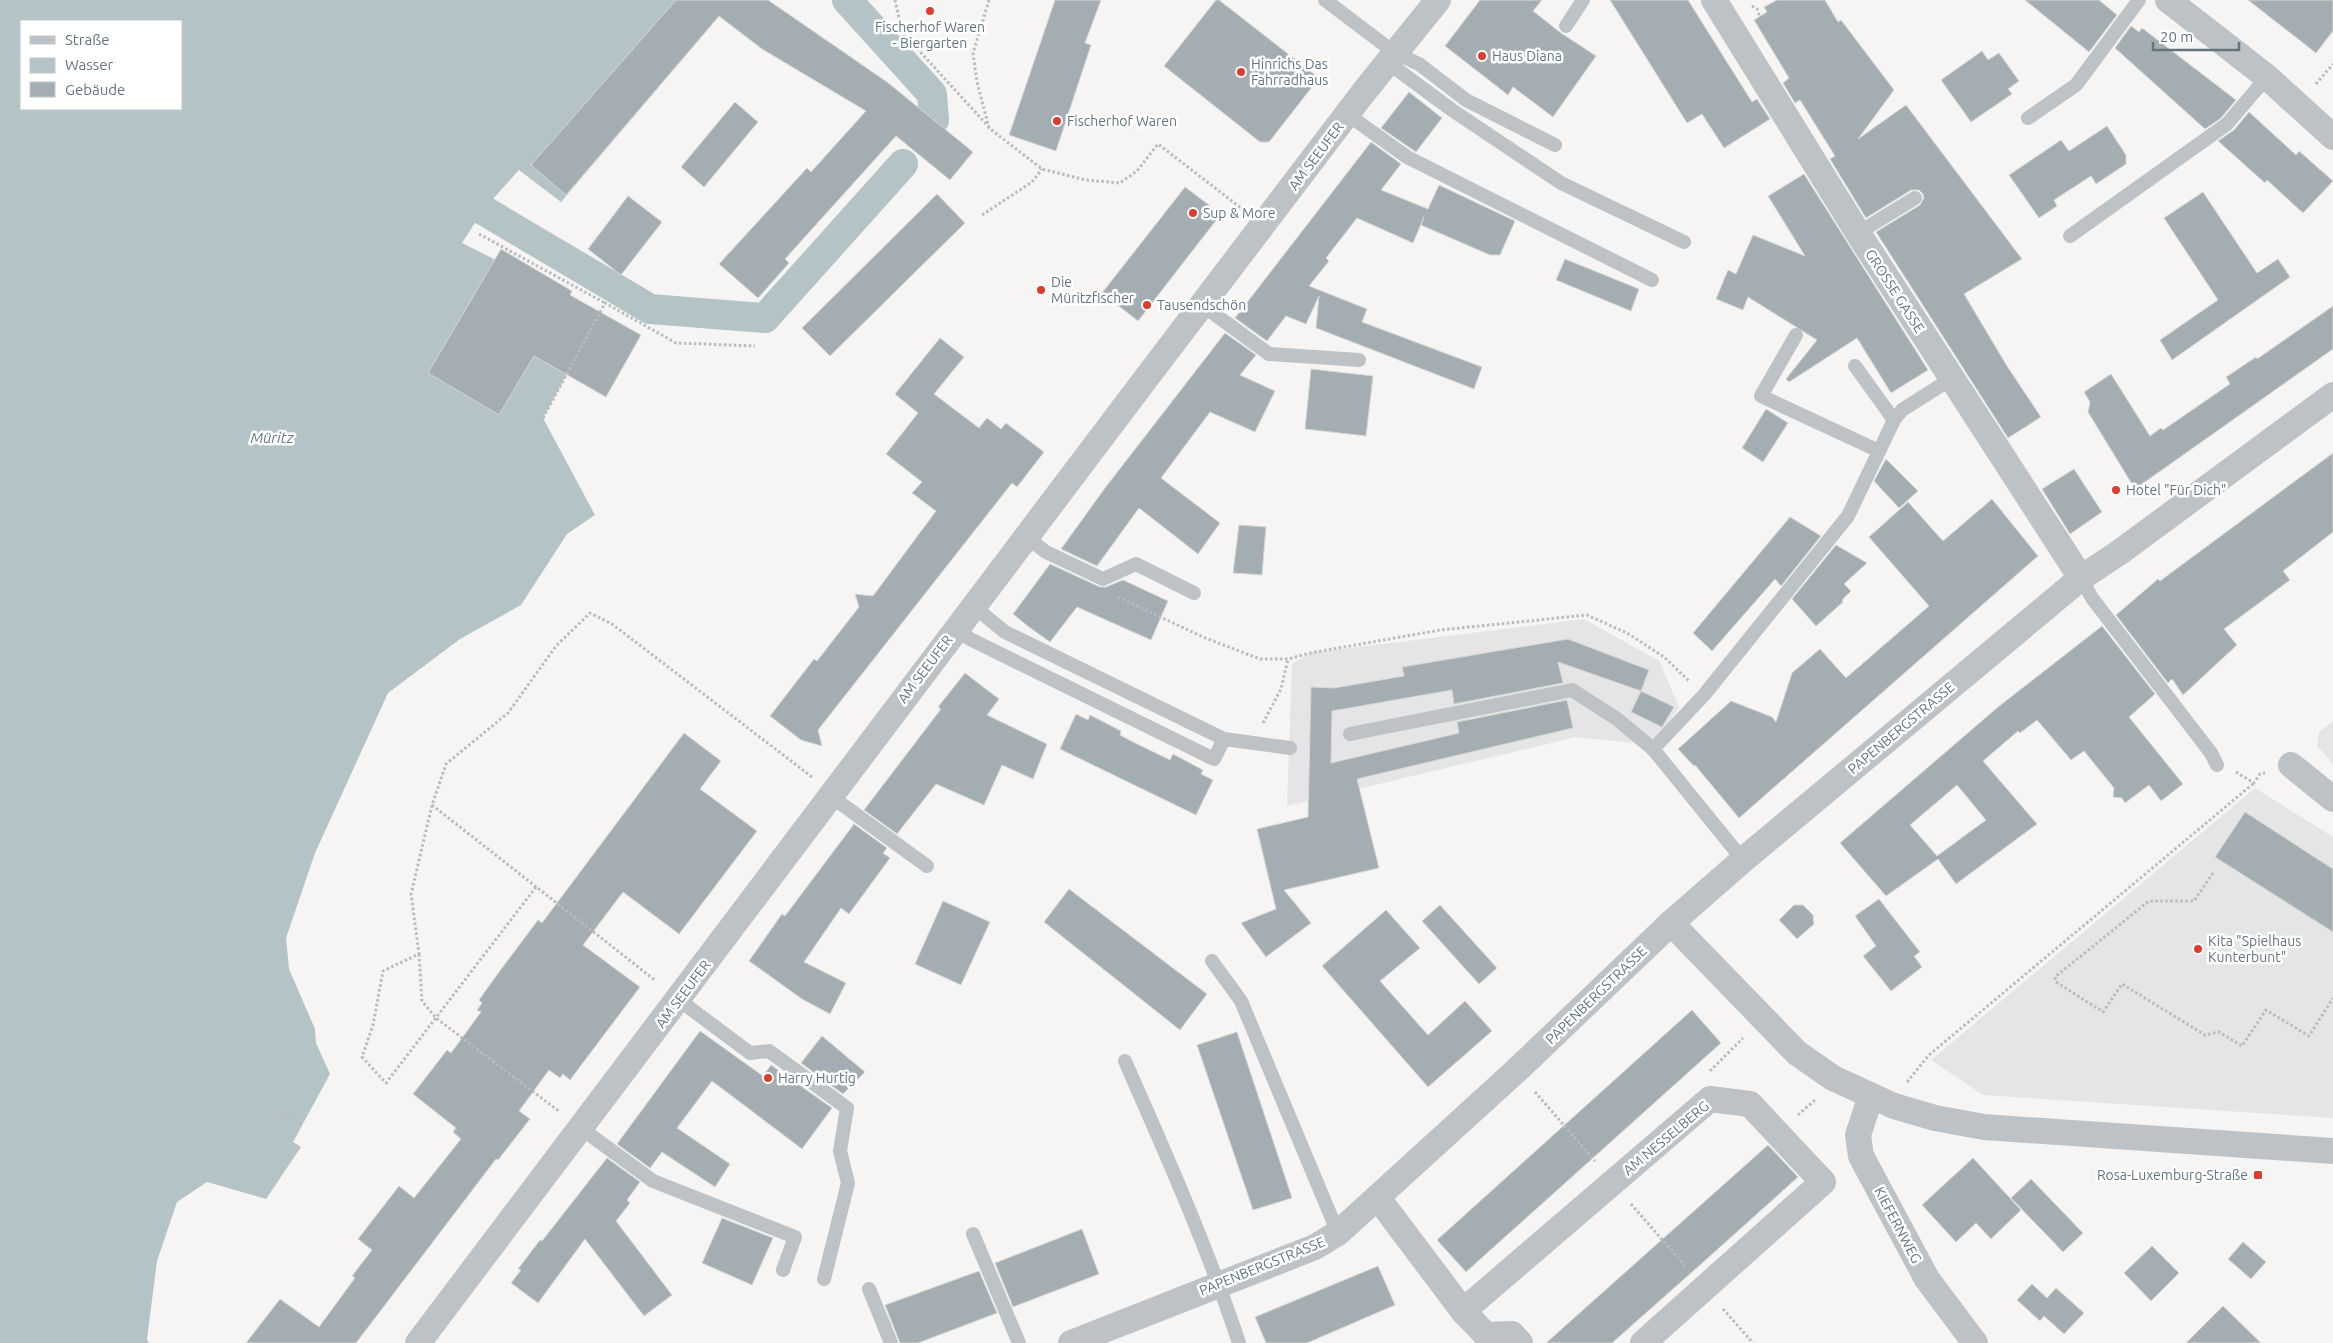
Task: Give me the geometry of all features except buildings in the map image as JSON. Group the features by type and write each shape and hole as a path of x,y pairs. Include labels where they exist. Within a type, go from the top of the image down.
{"street":[{"name":"AM SEEUFER","path":"418,1343 679,1000 829,795 1347,114 1438,0"},
{"name":"GROSSE GASSE","path":"1714,0 1858,233 1951,379 2082,578"},
{"path":"2168,0 2267,77 2333,137"},
{"name":"PAPENBERGSTRASSE","path":"1072,1343 1315,1247 1338,1233 1517,1070 1671,923 1743,860 2082,578 2333,395"},
{"path":"2291,765 2333,799"},
{"path":"1671,923 1797,1053 1833,1078 1871,1096 1935,1118 1984,1127 2333,1150"},
{"name":"KIEFERNWEG","path":"1871,1096 1858,1135 1861,1156 1927,1279 1975,1343"},
{"name":"AM NESSELBERG","path":"1463,1311 1710,1099 1750,1104 1823,1182 1643,1343"},
{"path":"1378,1198 1463,1311 1486,1335 1512,1334 1520,1343"}],"lane":[{"path":"1325,0 1452,110 1562,183 1684,242"},
{"path":"1566,26 1583,0"},
{"path":"2028,118 2076,85 2140,0"},
{"path":"1391,58 1419,64 1466,100 1555,145"},
{"path":"2070,236 2227,124 2267,77"},
{"path":"1347,114 1407,157 1652,280"},
{"path":"1858,233 1915,198"},
{"path":"1202,305 1269,354 1359,360"},
{"path":"1796,335 1761,396 1879,451"},
{"path":"1856,366 1894,420"},
{"path":"1653,749 1704,695 1848,516 1894,420 1902,410 1951,379"},
{"path":"1026,537 1046,552 1103,579 1136,564 1194,594"},
{"path":"2082,578 2092,598 2211,753 2218,765"},
{"path":"974,606 1005,632 1224,739 1290,748"},
{"path":"956,629 970,640 1214,759 1224,739"},
{"path":"1350,734 1572,690 1617,719 1653,749 1743,860"},
{"path":"829,795 927,866"},
{"path":"1212,961 1241,1001 1338,1233"},
{"path":"679,1000 750,1053 769,1050 847,1108 840,1151 848,1182 824,1279"},
{"path":"1125,1061 1190,1207 1239,1343"},
{"path":"582,1129 652,1181 795,1237 783,1270"},
{"path":"973,1234 1019,1343"},
{"path":"869,1289 891,1343"}],"path":[{"path":"895,0 902,32 989,128 1042,169 1086,180 1120,182 1137,172 1158,144 1246,211"},
{"path":"989,0 973,53 977,82 989,128"},
{"path":"2311,89 2333,64"},
{"path":"982,215 1032,182 1042,169"},
{"path":"479,234 676,343 755,346"},
{"path":"543,418 605,304"},
{"path":"1113,595 1232,649 1260,659 1288,659 1310,653 1440,630 1587,614 1627,633 1664,657 1704,695"},
{"path":"582,1129 436,1018 422,1001 419,954 411,894 432,806 446,764 508,714 556,646 590,613 612,624 788,758 811,776 829,795"},
{"path":"1252,743 1281,689 1288,659"},
{"path":"2218,765 2226,766 2254,783"},
{"path":"1904,1086 1914,1070 1929,1055 2254,783 2260,774 2291,765"},
{"path":"432,806 679,1000"},
{"path":"2212,873 2194,901 2149,902 2055,977 2056,982 2103,1012 2122,984 2205,1035 2219,1032 2242,1046 2266,1010 2309,1036 2333,998"},
{"path":"419,954 383,971 373,1025 362,1057 386,1083 536,887"},
{"path":"1732,1102 1706,1075 1748,1034"},
{"path":"1517,1070 1753,1343"},
{"path":"282,1113 303,1125"}],"shaded area":[{"path":"1584,619 1659,661 1679,707 1665,729 1644,744 1576,737 1287,806 1292,664 1310,653"},
{"path":"2333,721 2333,764 2317,746 2319,732"},
{"name":"Kita \"Spielhaus Kunterbunt\"","path":"2255,788 2333,837 2333,1118 1983,1095 1931,1060"}],"water":[{"name":"Müritz","path":"0,0 733,0 561,202 519,170 483,210 462,243 600,312 543,418 595,515 567,534 521,605 460,639 388,693 315,853 286,938 289,969 315,1029 316,1043 330,1074 293,1142 301,1147 266,1199 207,1182 177,1202 157,1261 147,1339 149,1343 0,1343"}],"waterway":[{"path":"847,0 932,94 934,120"},
{"path":"483,210 650,309 765,318 903,164"}],"place":[{"name":"Fischerhof Waren - Biergarten","path":"930,11"},
{"name":"Haus Diana","path":"1482,56"},
{"name":"Hinrichs Das Fahrradhaus","path":"1241,72"},
{"name":"Fischerhof Waren","path":"1057,121"},
{"name":"Sup & More","path":"1193,213"},
{"name":"Die Müritzfischer","path":"1041,290"},
{"name":"Tausendschön","path":"1147,305"},
{"name":"Hotel \"Für Dich\"","path":"2116,490"},
{"name":"Kita \"Spielhaus Kunterbunt\"","path":"2198,949"},
{"name":"Harry Hurtig","path":"768,1078"},
{"name":"Rosa-Luxemburg-Straße","path":"2258,1175"}]}
